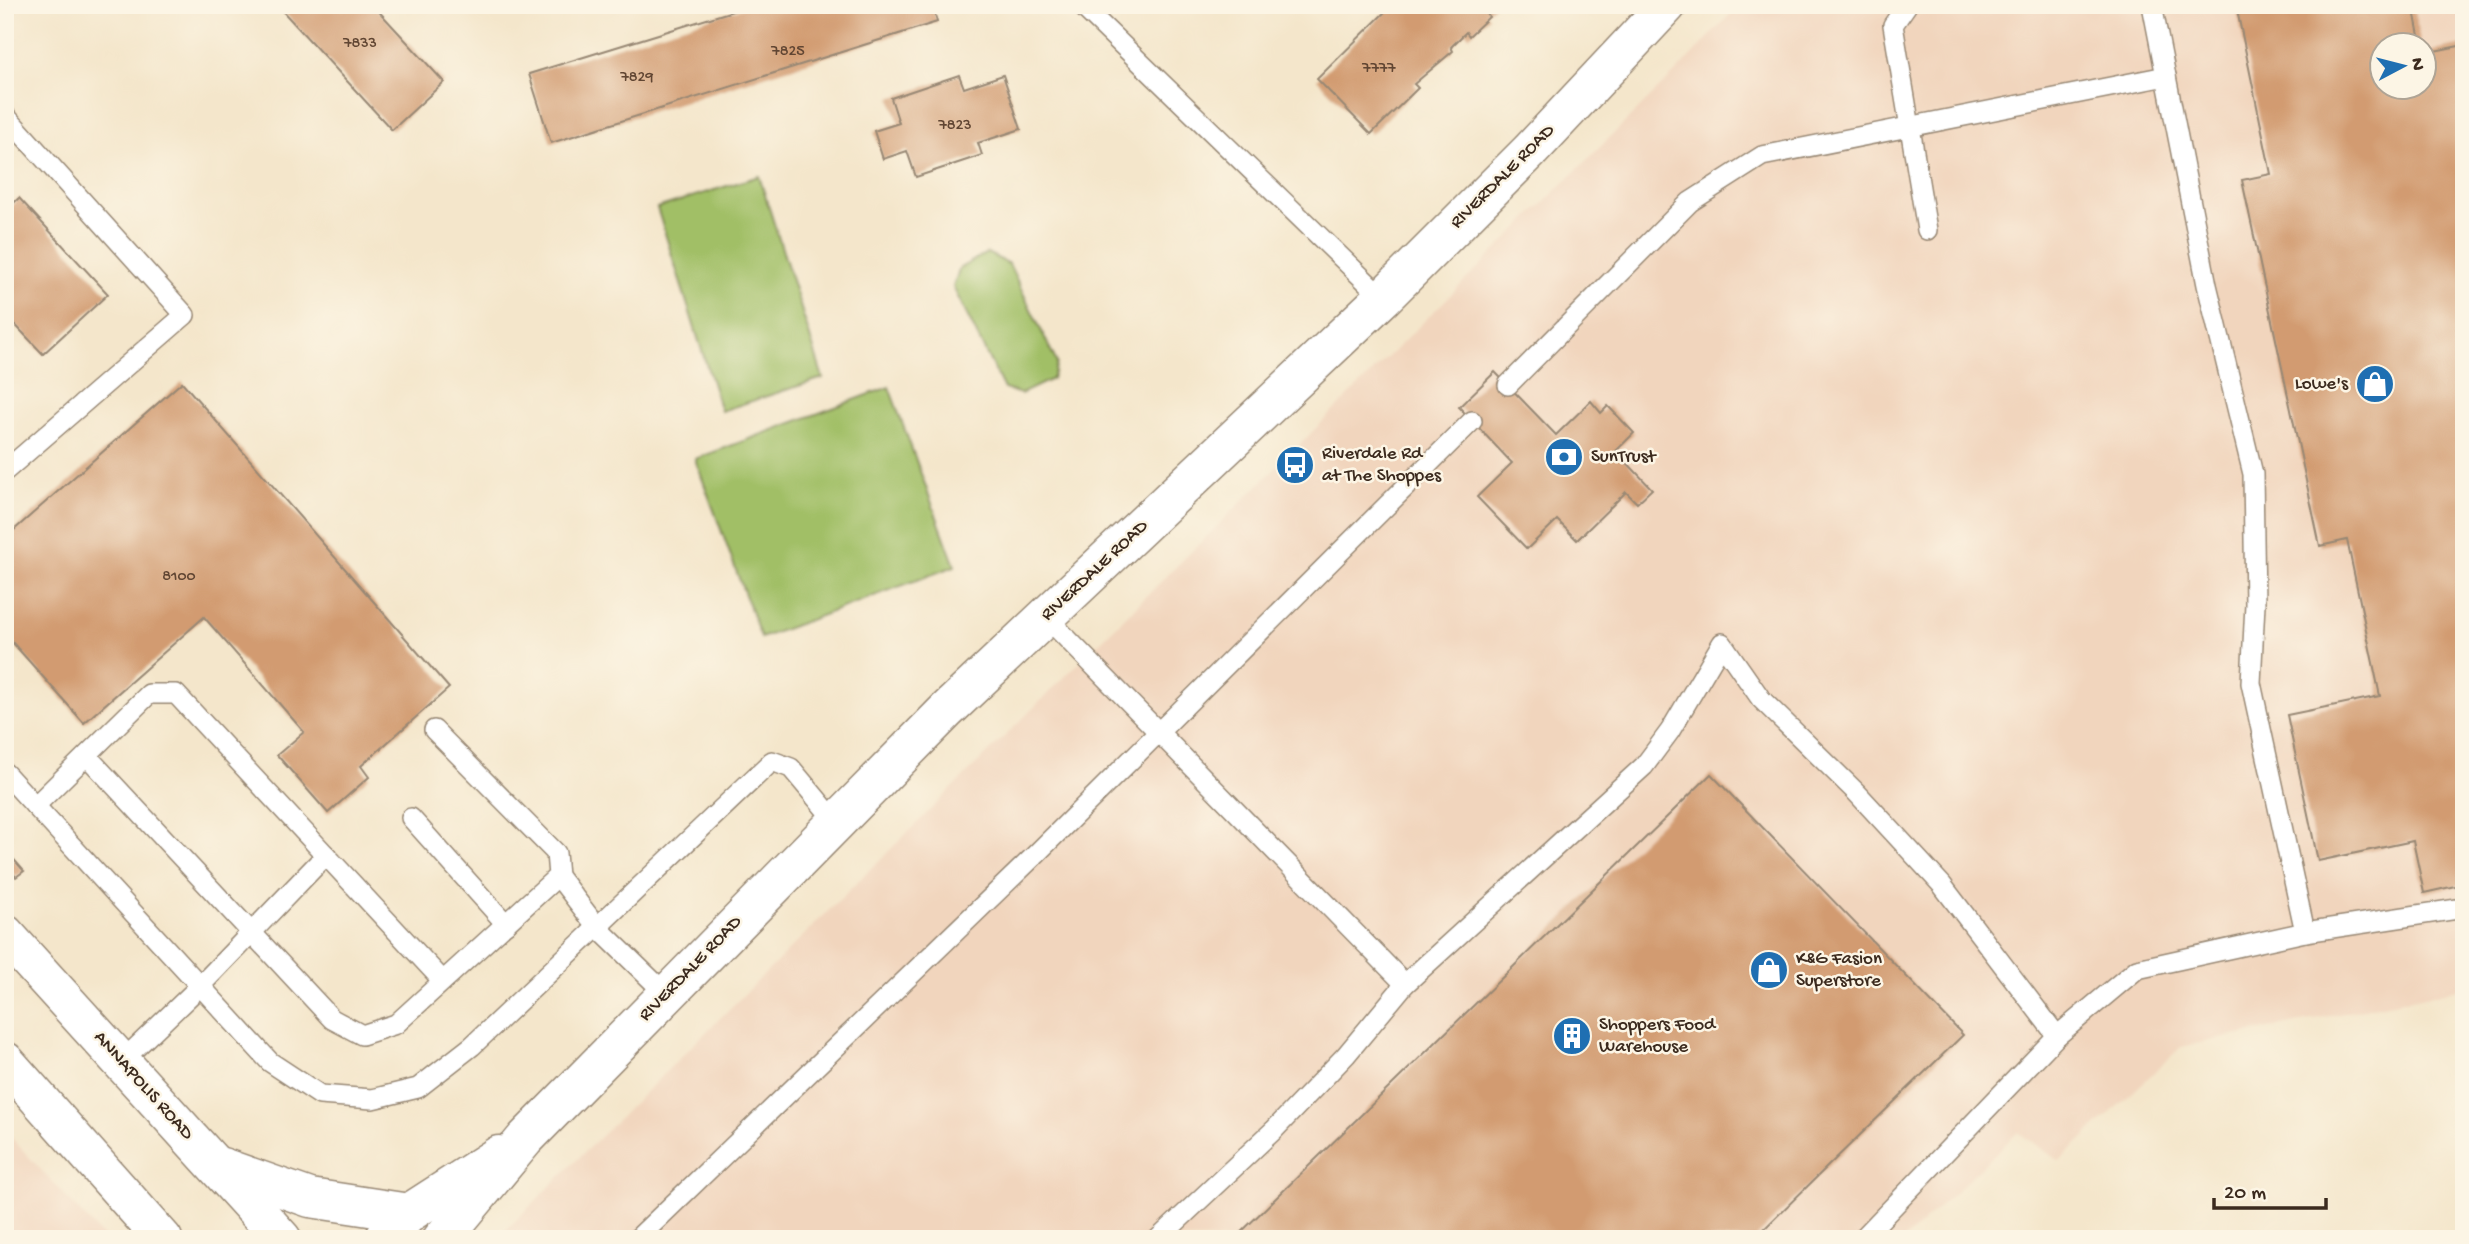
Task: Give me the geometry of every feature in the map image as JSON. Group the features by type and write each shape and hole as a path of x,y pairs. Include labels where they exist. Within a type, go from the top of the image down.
{"main road":[{"name":"RIVERDALE ROAD","path":"448,1235 525,1139 946,710 1383,298 1530,151 1667,5"},
{"name":"ANNAPOLIS ROAD","path":"5,934 282,1239"},
{"path":"5,1061 163,1239"},
{"name":"RIVERDALE ROAD","path":"397,1226 525,1139"},
{"path":"214,1164 397,1226"}],"lane":[{"path":"1081,5 1383,298"},
{"path":"1907,5 1893,25 1927,230"},
{"path":"2152,5 2207,285 2253,474 2255,604 2251,683 2305,932"},
{"path":"1508,385 1690,202 1762,156 2166,76"},
{"path":"5,116 185,315 5,471"},
{"path":"637,1239 1158,733 1472,421"},
{"path":"1046,617 1405,984"},
{"path":"1158,1239 1274,1130 1346,1055 1405,984 1644,766 1670,731 1722,643 1761,699 1856,792 1942,885 2057,1036"},
{"path":"35,806 149,694 176,694 442,980"},
{"path":"434,730 555,853 558,876 597,927 666,994"},
{"path":"87,756 332,1018 362,1035 396,1024 558,876"},
{"path":"5,773 270,1062 320,1095 372,1099 418,1088 472,1046 772,761 791,768 836,821"},
{"path":"411,818 506,924"},
{"path":"121,1062 200,986 326,855"},
{"path":"1862,1239 2057,1036 2137,969 2305,932 2464,908"}],"shaded area":[{"path":"1739,5 2464,5 2464,988 2181,1047 2059,1161 2018,1132 1905,1239 497,1239 1686,62"},
{"path":"5,1131 105,1239 5,1239"}],"green space":[{"path":"759,176 823,378 721,411 657,208"},
{"path":"987,253 1009,264 1057,363 1052,379 1021,394 1004,389 953,287 960,268"},
{"path":"889,387 955,566 761,638 695,459"}],"building":[{"path":"277,5 373,5 444,82 392,130"},
{"path":"752,5 932,5 937,22 551,143 529,74"},
{"path":"1392,5 1495,5 1486,13 1489,17 1469,36 1466,32 1451,47 1453,51 1414,84 1418,88 1371,134 1317,79"},
{"name":"Lowe's","path":"2236,5 2413,5 2418,32 2368,32 2368,102 2438,102 2438,50 2464,45 2464,884 2424,893 2413,841 2318,861 2287,715 2380,696 2347,540 2320,546 2242,180 2271,174"},
{"path":"959,75 964,88 1003,75 1021,129 978,143 982,155 916,177 907,151 883,159 874,131 899,123 891,98"},
{"path":"19,198 108,294 43,354 5,314 5,211"},
{"name":"SunTrust","path":"1495,372 1556,435 1591,401 1601,413 1608,406 1634,433 1616,451 1652,489 1637,503 1626,492 1577,540 1557,520 1527,549 1477,497 1512,463 1459,407"},
{"path":"182,382 449,688 361,766 369,777 328,813 277,755 304,732 204,617 84,723 5,634 5,538"},
{"name":"Shoppers Food Warehouse","path":"1711,774 1963,1035 1754,1239 1234,1239"},
{"path":"9,854 24,871 16,877 5,865"}],"place":[{"name":"Lowe's","path":"2375,384"},
{"name":"SunTrust","path":"1564,457"},
{"name":"Riverdale Rd at The Shoppes","path":"1295,465"},
{"name":"K&G Fasion Superstore","path":"1769,970"},
{"name":"Shoppers Food Warehouse","path":"1572,1036"}]}
